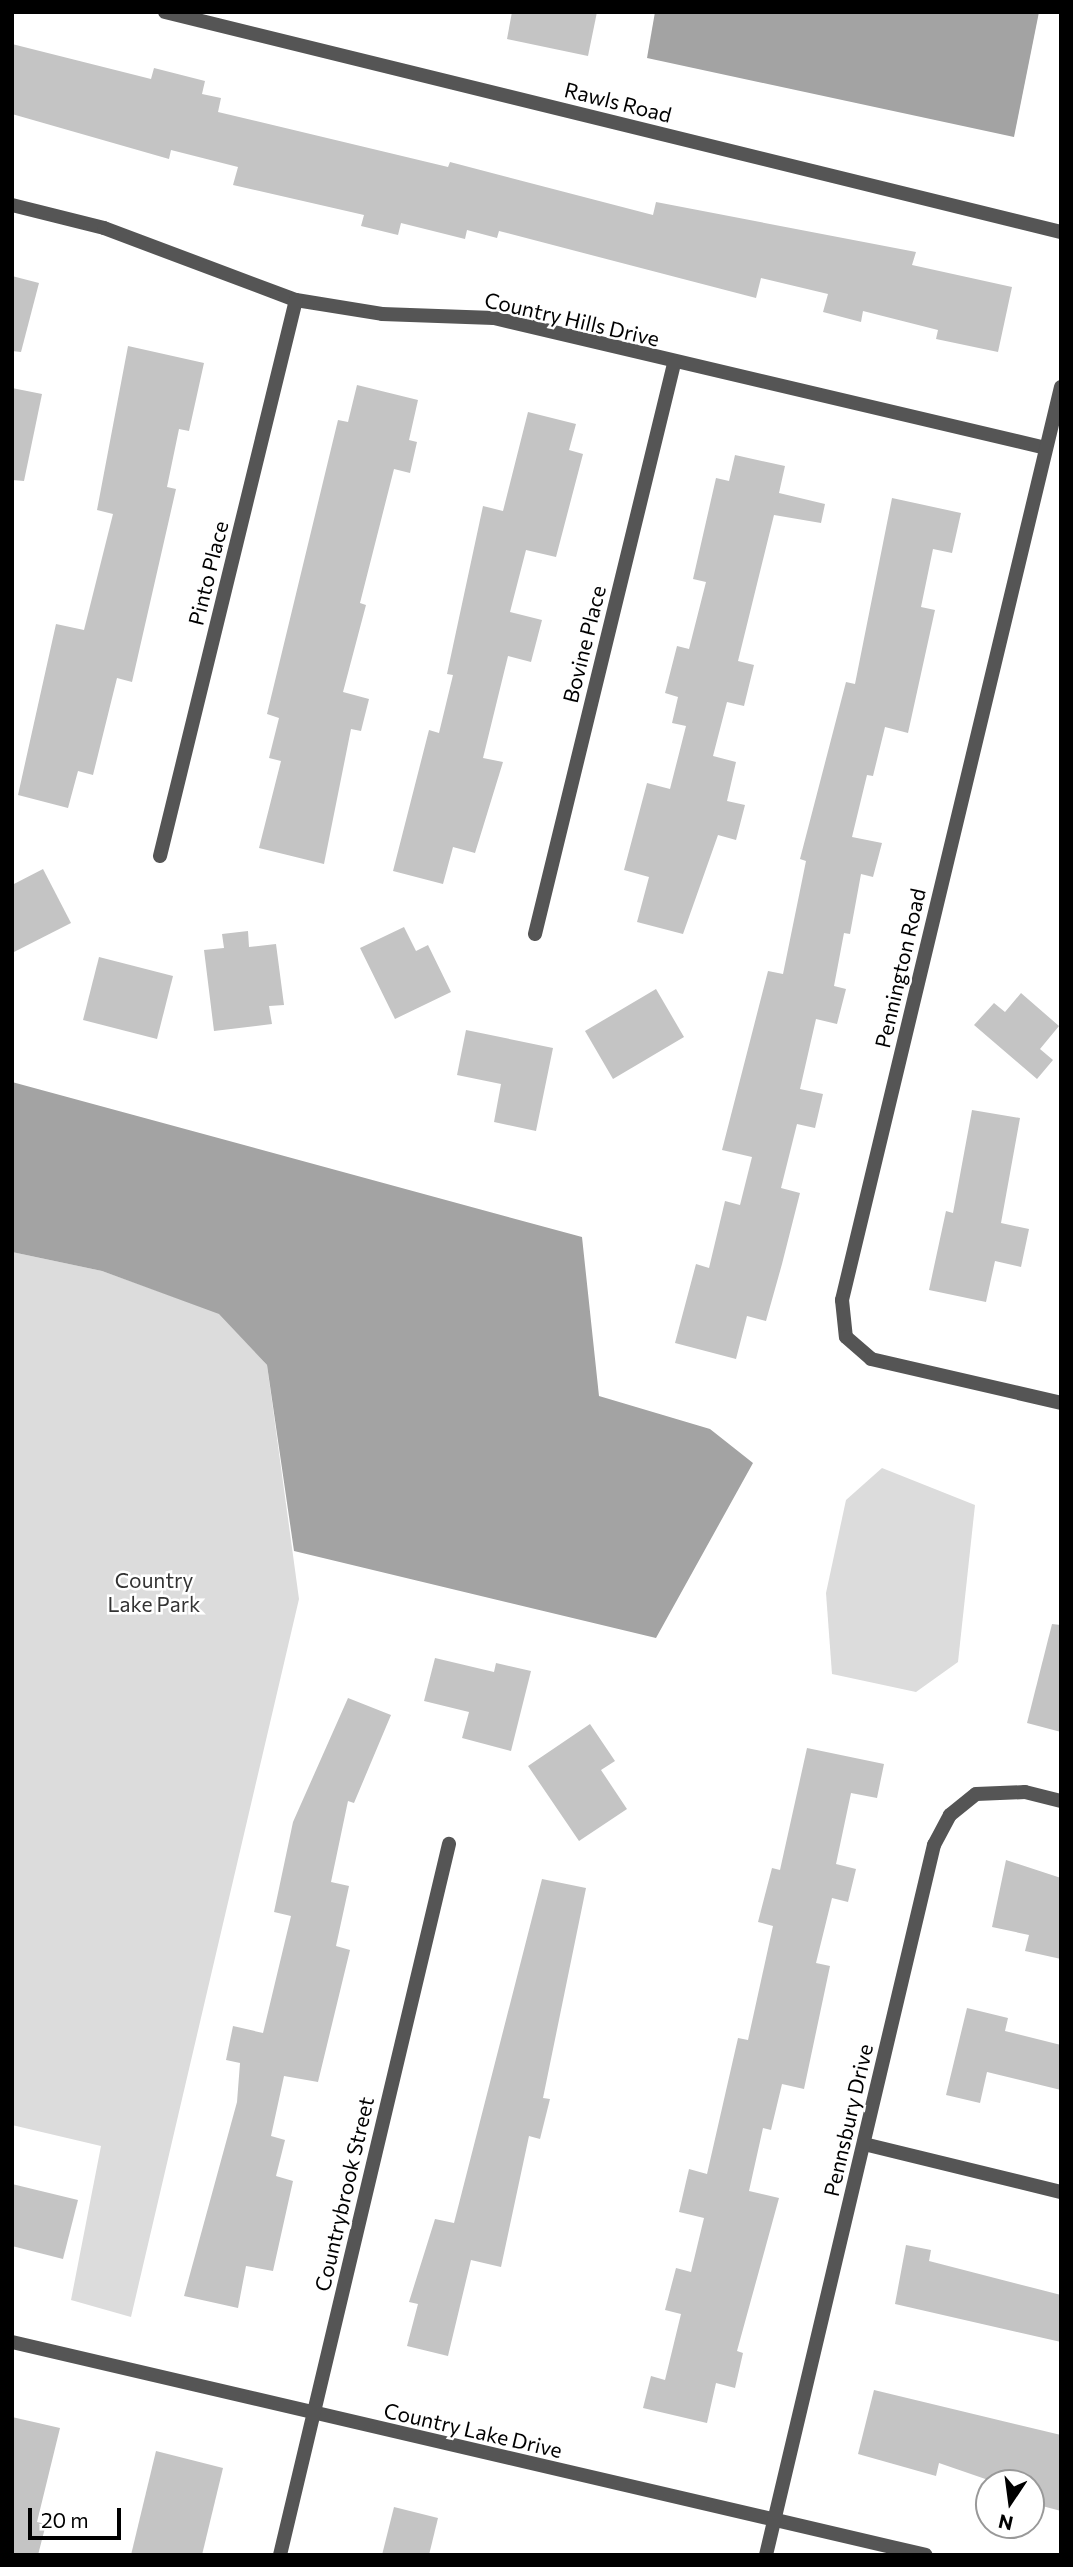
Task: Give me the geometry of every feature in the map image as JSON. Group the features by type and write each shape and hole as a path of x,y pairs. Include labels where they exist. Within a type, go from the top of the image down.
{"street":[{"name":"Rawls Road","path":"165,12 1061,232"},
{"name":"Country Hills Drive","path":"12,205 104,228 296,300 382,314 494,318 674,364 1046,449"},
{"name":"Pinto Place","path":"160,856 296,300"},
{"name":"Bovine Place","path":"535,934 674,364"},
{"name":"Pennington Road","path":"1060,1399 871,1359 846,1336 842,1300 1061,387"},
{"name":"Pennsbury Drive","path":"766,2555 934,1845 950,1815 976,1794 997,1791 1061,1801"},
{"name":"Countrybrook Street","path":"280,2555 449,1844"},
{"path":"864,2144 1061,2192"},
{"name":"Country Lake Drive","path":"12,2342 926,2555"}],"green space":[{"name":"Country Lake Park","path":"12,1252 102,1271 219,1313 267,1365 299,1599 131,2317 71,2300 101,2146 12,2125"},
{"path":"882,1468 975,1505 958,1662 916,1692 832,1674 826,1593 846,1500"}],"shaded area":[{"path":"655,12 1039,12 1014,137 647,58"},
{"path":"12,1082 582,1237 599,1396 710,1429 753,1463 656,1638 294,1551 267,1365 219,1314 102,1271 12,1252"}],"building":[{"path":"512,12 597,12 588,56 507,39"},
{"path":"12,44 151,79 154,68 205,81 202,94 221,98 218,112 448,167 450,162 653,215 656,202 916,252 912,265 1012,287 998,352 936,339 938,330 863,311 861,322 823,312 828,294 761,278 756,298 499,231 497,238 467,230 465,239 401,223 398,235 361,226 364,215 233,185 238,167 171,150 169,159 12,114"},
{"path":"12,276 39,283 21,352 12,351"},
{"path":"128,346 204,363 189,431 179,429 167,487 176,489 132,682 117,678 93,775 78,771 68,808 18,795 56,624 84,630 113,514 97,510"},
{"path":"357,385 418,400 409,440 417,442 410,473 394,469 360,603 366,605 343,692 369,699 361,731 351,729 324,864 259,848 281,761 269,758 279,718 267,714 338,420 348,422"},
{"path":"12,388 42,394 24,481 12,480"},
{"path":"528,412 576,424 569,450 583,454 556,557 526,550 510,612 542,620 531,662 508,656 483,758 503,762 475,853 453,847 443,884 393,871 429,730 439,733 453,675 447,674 483,506 503,511"},
{"path":"735,455 785,466 779,493 825,504 821,523 774,515 738,661 754,665 744,706 727,702 713,756 736,762 727,801 745,805 736,840 718,835 683,934 637,922 649,877 624,870 647,783 670,789 686,726 672,723 678,697 665,693 677,646 689,649 706,582 693,579 716,478 729,481"},
{"path":"892,498 961,513 952,553 933,549 921,607 935,610 908,733 885,727 873,776 867,775 852,837 882,843 873,877 861,874 850,934 844,933 834,986 846,989 837,1024 816,1019 800,1089 823,1094 815,1128 797,1124 781,1188 800,1193 766,1321 747,1316 736,1359 675,1343 696,1264 709,1268 725,1201 740,1205 752,1157 722,1150 768,971 783,974 806,861 800,859 846,682 855,684"},
{"path":"43,869 71,923 12,953 12,885"},
{"path":"404,927 416,951 428,945 451,992 395,1019 360,948"},
{"path":"248,931 249,947 276,944 284,1005 269,1006 272,1024 214,1031 204,950 224,948 222,934"},
{"path":"99,957 173,976 157,1039 83,1020"},
{"path":"656,989 684,1037 613,1079 585,1031"},
{"path":"1021,993 1059,1026 1040,1049 1053,1060 1037,1079 974,1025 994,1003 1005,1012"},
{"path":"466,1030 553,1048 536,1131 494,1122 501,1084 457,1075"},
{"path":"972,1110 1020,1118 1001,1223 1029,1229 1021,1267 995,1261 986,1302 929,1290 946,1211 953,1213"},
{"path":"1052,1624 1061,1625 1061,1732 1027,1723"},
{"path":"435,1658 494,1672 496,1663 531,1671 511,1751 462,1738 469,1712 424,1701"},
{"path":"348,1698 391,1715 354,1803 348,1801 331,1882 349,1886 336,1946 350,1950 318,2082 284,2076 271,2136 285,2140 276,2176 293,2181 273,2271 246,2266 238,2308 184,2296 237,2102 240,2063 226,2060 233,2026 263,2033 291,1916 274,1912 293,1822"},
{"path":"590,1724 615,1761 601,1770 627,1809 579,1841 528,1766"},
{"path":"807,1748 884,1764 877,1798 851,1793 836,1864 856,1869 848,1902 832,1898 816,1963 830,1966 804,2089 782,2084 771,2130 763,2128 749,2191 779,2198 737,2351 743,2353 735,2388 716,2383 707,2423 643,2408 651,2376 665,2380 681,2314 665,2310 676,2268 691,2272 704,2218 679,2212 689,2169 707,2174 738,2038 748,2040 773,1926 758,1922 772,1868 780,1870"},
{"path":"1006,1860 1061,1878 1061,1959 1025,1951 1029,1935 992,1927"},
{"path":"542,1879 586,1888 543,2098 550,2099 540,2139 529,2136 501,2267 471,2260 448,2356 407,2346 418,2304 409,2302 435,2219 454,2223"},
{"path":"967,2008 1008,2018 1005,2031 1061,2045 1061,2090 987,2072 980,2103 946,2095"},
{"path":"12,2184 78,2200 63,2259 12,2246"},
{"path":"906,2245 931,2250 929,2261 1061,2295 1061,2342 895,2304"},
{"path":"874,2390 1061,2435 1061,2511 1045,2507 1045,2469 975,2469 975,2475 939,2463 936,2476 858,2454"},
{"path":"12,2417 60,2428 37,2522 46,2524 38,2555 12,2555"},
{"path":"156,2451 223,2468 202,2555 131,2555"},
{"path":"394,2507 438,2518 429,2555 382,2555"}]}
